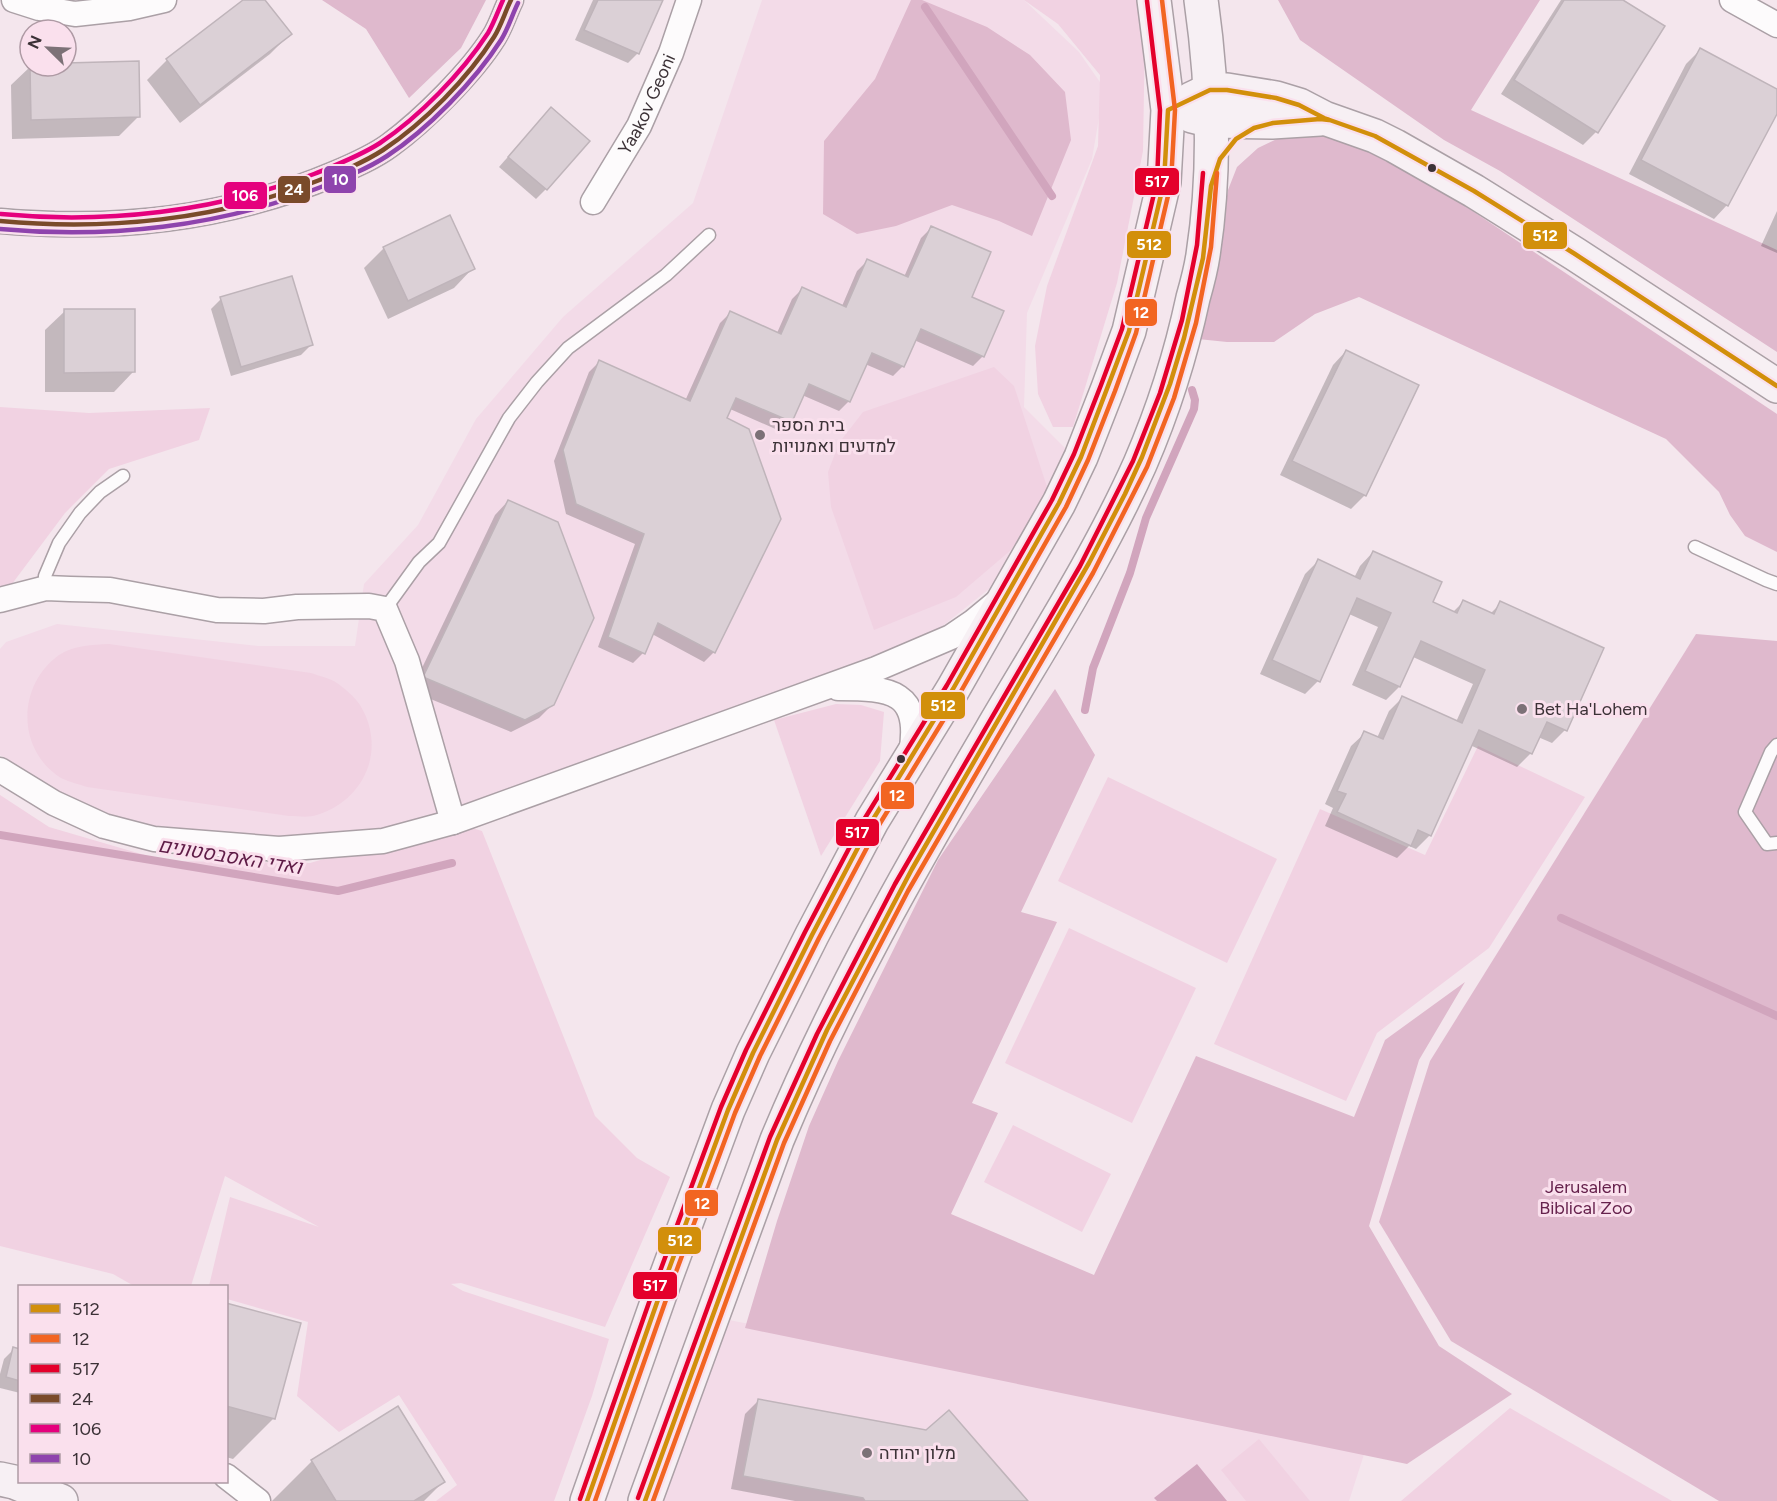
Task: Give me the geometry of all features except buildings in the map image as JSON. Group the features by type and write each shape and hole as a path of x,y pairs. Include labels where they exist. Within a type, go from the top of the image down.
{"main road":[{"path":"587,1501 666,1277 732,1100 766,1025 873,821 1008,591 1082,457 1129,331 1164,182 1168,110 1154,0"},
{"path":"645,1501 777,1140 799,1087 918,858 1078,584 1140,464 1166,396 1187,327 1203,256 1210,190 1211,105 1206,32 1201,0"},
{"path":"1206,32 1214,53 1274,110"},
{"path":"1168,110 1211,105 1227,90 1274,110"},
{"path":"1210,190 1216,166 1229,145 1274,110 1299,105 1324,118 1374,136 1474,191 1777,386"},
{"path":"0,1479 14,1482 61,1501"}],"street":[{"path":"14,0 39,8 75,14 129,9 164,0"},
{"path":"0,221 126,224 204,214 250,204 308,185 353,166 389,146 425,115 469,70 494,36 511,0"},
{"name":"Yaakov Geoni","path":"593,202 639,126 671,53 689,0"},
{"path":"1732,0 1777,25"},
{"path":"0,600 46,588 110,590 217,610 264,611 297,607 369,606 385,609 407,661 453,822"},
{"path":"0,770 54,803 105,826 154,839 279,849 383,841 453,822 876,669 951,637 989,610 1008,591"},
{"path":"824,688 879,690 904,700 910,710 913,737 906,768"},
{"path":"228,1478 258,1501"}],"lane":[{"path":"385,609 418,562 439,543 509,418 537,382 568,348 666,275 709,235"},
{"path":"46,588 45,576 59,543 80,513 100,492 123,476"},
{"path":"1695,547 1777,584"},
{"path":"1777,745 1771,752 1745,812 1767,844 1777,843"}],"shaded area":[{"name":"בית הספר למדעים ואמנויות","path":"762,0 1024,0 1079,52 1104,88 1092,159 1027,313 1024,407 1068,451 999,581 925,640 427,822 277,843 162,831 68,802 0,755 0,649 6,642 57,624 258,646 355,646 364,584 418,525 476,419 563,317 693,203"},
{"path":"1024,0 1138,0 1145,27 1143,151 1117,283 1073,427 1053,427 1038,394 1035,346 1047,286 1098,146 1100,75 1058,24"},
{"path":"994,367 1014,386 1049,493 1011,550 956,597 874,630 831,507 828,472 839,443 863,412"},
{"path":"0,407 89,413 210,408 199,440 109,469 65,513 0,600"},
{"path":"109,644 311,673 328,678 346,690 358,702 368,722 371,755 367,771 348,798 334,808 307,817 87,787 67,781 46,766 36,751 27,717 29,700 35,683 45,668 59,655 83,646"},
{"path":"836,704 861,705 884,712 880,761 821,856 774,720"},
{"path":"1478,746 1585,797 1489,948 1377,1033 1346,1101 1214,1044 1320,809 1425,855"},
{"path":"1108,777 1277,859 1227,963 1058,881"},
{"path":"0,795 49,827 165,861 310,863 453,822 482,831 595,1116 637,1158 670,1177 605,1327 461,1283 451,1284 463,1291 609,1339 592,1396 554,1501 436,1501 457,1485 399,1395 339,1432 297,1396 308,1322 228,1299 228,1285 209,1285 230,1197 319,1227 225,1176 191,1285 132,1285 113,1274 0,1246"},
{"path":"1069,928 1196,988 1132,1123 1005,1063"},
{"path":"1013,1125 1111,1174 1082,1232 984,1182"},
{"path":"713,1317 1368,1442 1349,1501 645,1501"},
{"path":"1510,1408 1672,1501 1401,1501"},
{"path":"1259,1439 1310,1501 1246,1501 1221,1470"},
{"path":"1197,1464 1227,1501 1157,1501 1154,1498"}],"green space":[{"path":"322,0 486,0 461,48 409,98 366,29"},
{"path":"911,0 922,0 987,27 1030,55 1065,92 1071,140 1032,236 999,221 952,205 896,226 857,234 823,214 824,141 875,79"},
{"path":"1278,0 1540,0 1471,110 1777,250 1777,352 1500,171 1444,140 1300,40"},
{"path":"1325,132 1349,140 1435,186 1777,414 1777,552 1745,536 1730,515 1719,492 1666,439 1359,297 1315,314 1274,342 1227,342 1198,339 1218,269 1221,228 1228,190 1237,167 1258,148 1279,138"},
{"name":"Jerusalem Biblical Zoo","path":"1696,634 1777,641 1777,1501 1719,1501 1451,1341 1379,1222 1430,1061"},
{"path":"1055,689 1095,755 1021,912 1057,922 972,1103 998,1113 951,1214 1094,1275 1196,1056 1354,1117 1385,1040 1465,982 1419,1060 1369,1226 1439,1346 1512,1394 1407,1464 745,1328 777,1221 809,1126 838,1061 938,860"}],"waterway":[{"path":"925,7 1052,196"},
{"path":"1085,710 1093,668 1130,573 1146,518 1194,409 1195,400 1192,390"},
{"name":"ואדי האסבסטונים","path":"0,835 338,891 452,863"},
{"path":"1561,918 1777,1016"}],"transit line":[{"name":"106","path":"1,214 80,217 160,212 238,198 339,164 380,143 410,120 439,93 453,79 488,33 503,0"},
{"name":"24","path":"0,221 81,224 161,219 240,205 343,171 375,155 398,139 444,99 494,37 511,0"},
{"name":"12","path":"595,1501 673,1280 735,1113 760,1056 879,825 960,693 1066,507 1088,460 1115,391 1136,333 1171,183 1175,110 1162,0"},
{"name":"517","path":"580,1499 659,1274 721,1107 746,1050 865,818 947,685 1052,500 1074,454 1101,385 1122,329 1157,181 1160,110 1147,1"},
{"name":"10","path":"0,229 41,232 122,231 203,221 282,201 355,173 379,161 402,145 449,104 478,72 501,40 518,3"},
{"name":"512","path":"587,1501 666,1277 728,1110 753,1053 872,821 953,689 1059,503 1081,457 1129,331 1164,182 1168,110 1210,90 1227,90 1276,98 1299,105 1324,118 1375,136 1474,191 1777,386"},
{"name":"512","path":"645,1501 777,1140 827,1030 912,869 1089,563 1142,457 1170,384 1184,338 1203,258 1211,186 1220,159 1236,139 1254,128 1273,123 1329,120"},
{"name":"517","path":"638,1498 770,1137 817,1034 895,884 1080,566 1133,461 1160,393 1182,320 1197,245 1203,173"},
{"name":"12","path":"653,1501 784,1143 830,1041 908,891 1093,573 1147,467 1174,398 1196,323 1211,247 1217,173"}],"place":[{"name":"בית הספר למדעים ואמנויות","path":"760,435"},
{"name":"Bet Ha'Lohem","path":"1522,709"},
{"name":"מלון יהודה","path":"867,1453"}]}
